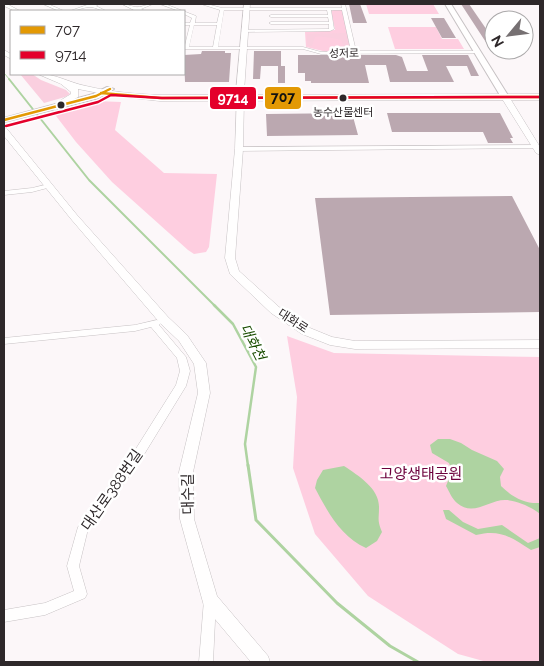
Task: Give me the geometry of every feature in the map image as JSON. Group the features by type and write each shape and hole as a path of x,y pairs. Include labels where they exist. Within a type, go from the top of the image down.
{"main road":[{"path":"448,4 503,94"},
{"path":"56,76 110,88 240,95"},
{"path":"56,76 101,93 160,98 240,95 503,94 540,91"},
{"path":"52,108 73,97 76,92 56,76"},
{"path":"4,120 52,108 101,93 110,88"},
{"path":"503,94 540,97"}],"street":[{"path":"45,4 60,10"},
{"path":"75,10 96,4"},
{"path":"124,4 139,10"},
{"path":"136,9 151,4"},
{"path":"162,4 178,10"},
{"path":"203,4 222,9 246,7 329,9 344,6 354,52"},
{"path":"89,5 102,10"},
{"name":"대화로","path":"246,7 242,48 239,149 230,258 234,272 276,310 306,331 330,341 355,345 540,344"},
{"path":"215,48 222,9"},
{"path":"271,9 272,48"},
{"path":"244,31 330,30 332,29 329,9"},
{"path":"185,13 193,15 185,48"},
{"path":"271,16 330,16"},
{"path":"271,23 331,23"},
{"path":"185,24 219,24"},
{"path":"303,31 303,48"},
{"name":"성저로","path":"185,48 303,48 321,53 476,52"},
{"path":"503,94 539,150"},
{"name":"대수길","path":"5,134 159,322 183,338 200,363 204,393 186,472 187,519 210,600 262,662"},
{"path":"239,149 539,150"},
{"path":"4,193 49,186"},
{"path":"4,341 159,322"},
{"name":"대산로388번길","path":"4,616 45,609 81,594 73,566 82,532 136,458 181,386 185,372 182,357 159,322"},
{"path":"206,662 210,600"}],"green space":[{"path":"366,4 433,4 439,14 369,14"},
{"path":"342,10 353,50 327,52 306,47 305,32 335,30 331,11"},
{"path":"388,27 436,27 442,39 458,39 464,49 395,49"},
{"path":"95,101 121,102 115,130 164,173 217,174 209,247 206,252 194,254 188,250 112,182 76,142 53,112"},
{"name":"고양생태공원","path":"287,336 334,353 540,357 540,662 487,662 458,654 368,596 315,534 293,468 297,397"}],"shaded area":[{"path":"346,33 351,46 349,47 343,46 340,40 321,37 315,37 312,46 307,46 307,34"},
{"path":"21,75 34,75 66,90 70,94 44,103"},
{"path":"438,439 450,439 461,443 497,461 504,469 500,477 501,486 519,499 540,503 540,514 524,504 509,500 475,508 463,507 457,503 446,486 452,471 449,463 432,453 430,445"},
{"path":"344,466 368,484 378,501 379,522 382,532 377,541 366,548 349,537 336,523 315,488 323,470"},
{"path":"443,510 449,510 463,522 478,529 502,525 528,543 540,538 540,547 531,550 505,535 484,533 476,535 446,519"}],"building":[{"path":"349,4 360,4 367,23 353,23"},
{"path":"461,4 469,4 484,26 484,39"},
{"path":"431,18 444,18 456,38 442,38"},
{"path":"202,51 225,51 225,53 231,53 229,82 185,82 185,55 201,54"},
{"path":"254,51 281,51 281,66 285,66 285,83 278,83 278,66 261,66 260,79 253,79"},
{"path":"298,55 396,55 402,57 407,71 428,71 422,55 468,55 479,76 471,76 467,66 446,66 454,82 390,82 386,65 365,65 369,83 311,83 311,81 305,81 305,73 298,73"},
{"path":"352,113 358,135 267,136 266,114"},
{"path":"387,113 500,113 513,138 510,138 513,143 488,143 483,132 392,132"},
{"path":"512,196 540,250 540,312 330,315 315,198"}],"waterway":[{"name":"대화천","path":"4,73 10,80"},
{"name":"대화천","path":"9,79 89,180 233,324 256,367 245,444 248,466"},
{"name":"대화천","path":"248,465 256,520 337,603 390,646 418,662"}],"transit line":[{"name":"707","path":"4,120 96,96 110,89"},
{"name":"707","path":"101,93 160,98 540,97"},
{"name":"9714","path":"6,126 98,102 111,95 162,98 540,97"}],"place":[{"name":"농수산물센터","path":"343,98"}]}
